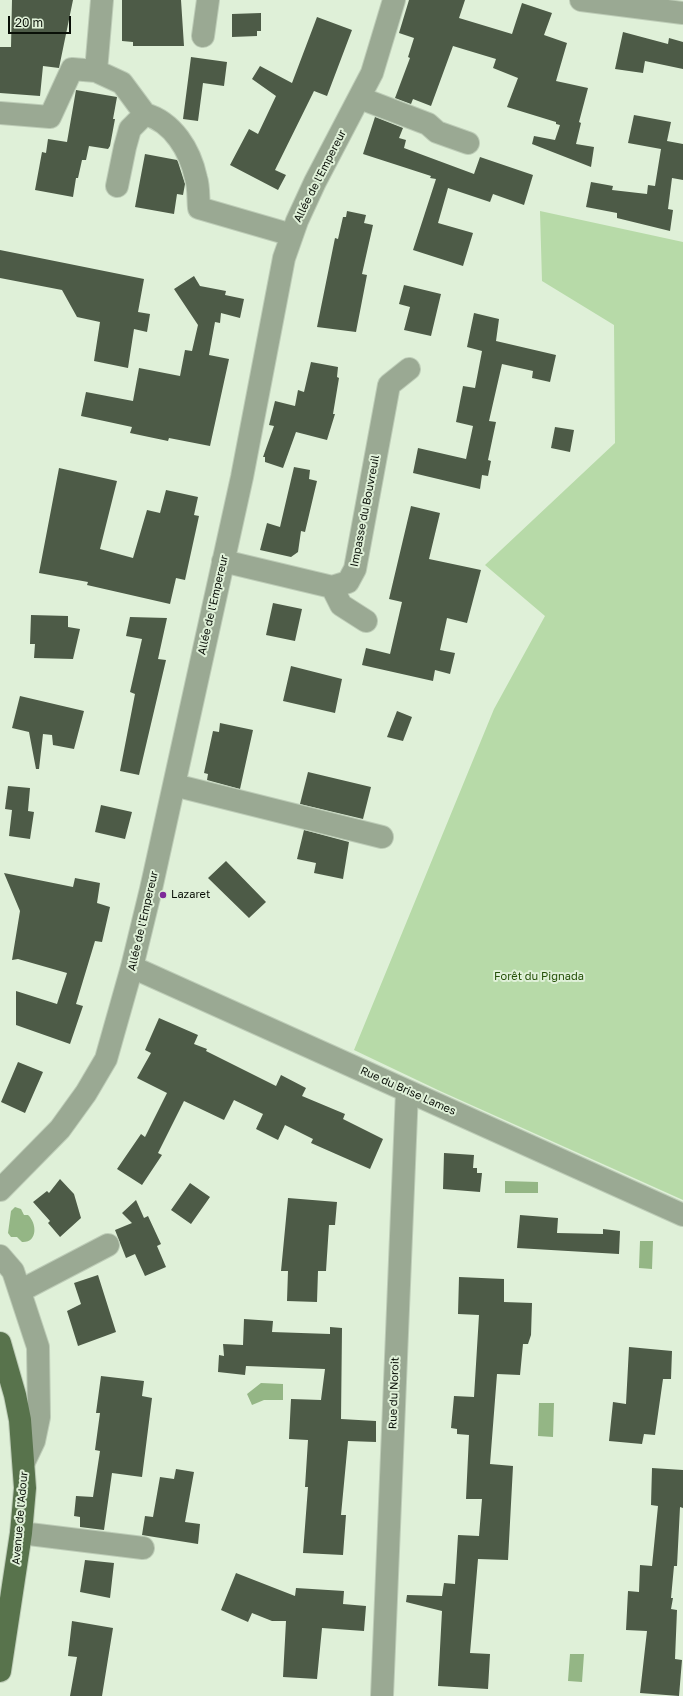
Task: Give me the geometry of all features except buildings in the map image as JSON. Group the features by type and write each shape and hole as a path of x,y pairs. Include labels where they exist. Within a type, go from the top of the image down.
{"main road":[{"name":"Avenue de l'Adour","path":"0,1342 15,1395 24,1462 25,1488 21,1533 0,1671"}],"street":[{"path":"96,71 102,0"},
{"path":"203,36 208,0"},
{"name":"Allée de l'Empereur","path":"0,1190 60,1129 86,1093 106,1059 132,967 174,785 242,477 284,258 297,221 315,182 372,73 394,0"},
{"path":"581,0 683,13"},
{"path":"0,113 50,117 72,69 96,71 122,83 145,114 157,118 174,131 189,155 197,178 199,208 292,236"},
{"path":"360,98 428,124 437,132 468,143"},
{"path":"117,186 124,147 130,129 145,114"},
{"name":"Impasse du Bouvreuil","path":"332,587 348,582 355,569 389,385 409,369"},
{"path":"223,562 332,587 341,605 366,621"},
{"path":"174,785 382,837"},
{"name":"Rue du Brise Lames","path":"132,967 683,1215"},
{"name":"Rue du Noroit","path":"382,1696 407,1091"},
{"path":"20,1291 108,1245"},
{"path":"0,1256 13,1271 38,1347 40,1387 39,1417 34,1441 24,1462"},
{"path":"21,1533 143,1548"}],"green space":[{"name":"Forêt du Pignada","path":"540,211 683,242 683,1200 440,1091 354,1050 494,709 545,616 485,565 615,443 614,325 542,281"}],"shaded area":[{"path":"505,1181 538,1182 538,1193 505,1193"},
{"path":"15,1207 21,1209 24,1215 28,1215 33,1223 33,1236 27,1241 22,1242 17,1237 11,1237 8,1233 11,1211"},
{"path":"640,1241 653,1241 652,1269 639,1268"},
{"path":"261,1383 283,1384 283,1400 264,1400 252,1405 247,1394"},
{"path":"539,1403 554,1403 553,1437 538,1436"},
{"path":"570,1654 584,1654 582,1682 568,1681"}],"place":[{"name":"Lazaret","path":"163,895"}]}
